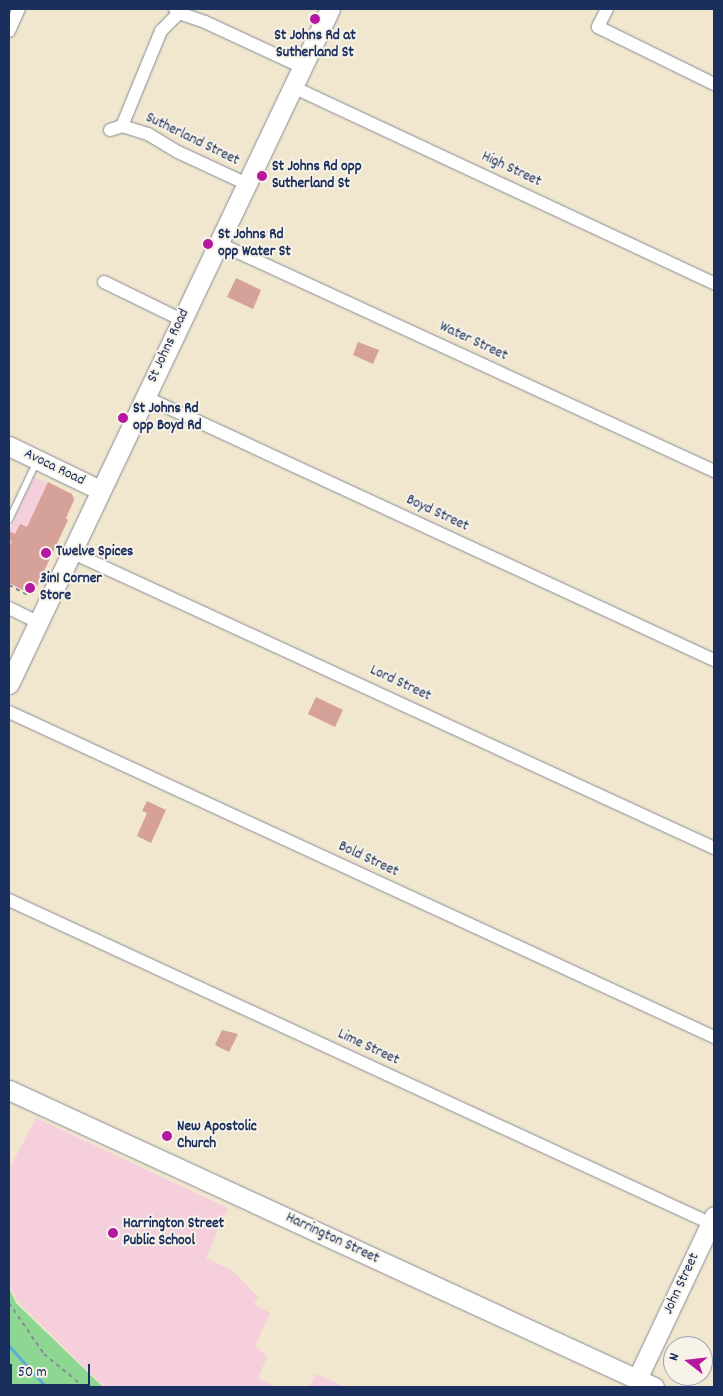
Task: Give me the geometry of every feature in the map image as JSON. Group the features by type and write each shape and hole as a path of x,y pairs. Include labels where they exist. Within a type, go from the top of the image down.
{"street":[{"path":"9,31 20,9"},
{"name":"St Johns Road","path":"9,684 330,9"},
{"path":"606,9 598,27 714,84"},
{"name":"Sutherland Street","path":"247,184 178,152 148,134 116,128 161,31 177,11 302,67"},
{"name":"High Street","path":"293,88 714,282"},
{"name":"Water Street","path":"218,243 714,471"},
{"path":"104,282 182,320"},
{"name":"Boyd Street","path":"145,397 714,660"},
{"name":"Avoca Road","path":"9,446 100,490"},
{"name":"Lord Street","path":"71,552 714,848"},
{"path":"9,608 38,622"},
{"name":"Bold Street","path":"9,712 714,1037"},
{"name":"Lime Street","path":"9,900 713,1222"},
{"name":"Harrington Street","path":"9,1090 654,1387"},
{"name":"John Street","path":"637,1379 713,1222"}],"lane":[{"path":"9,520 38,460"}],"path":[{"path":"9,585 30,596"},
{"path":"9,1303 44,1354 84,1387"}],"shaded area":[{"path":"34,477 76,497 29,593 9,583 9,532"},
{"name":"Harrington Street Public School","path":"36,1118 228,1208 206,1258 232,1270 258,1297 254,1304 270,1313 255,1346 267,1357 258,1378 276,1387 104,1387 17,1301 9,1285 9,1169"},
{"path":"316,1374 346,1387 309,1387"}],"green space":[{"path":"9,1288 16,1303 103,1387 9,1387"}],"building":[{"path":"236,278 261,290 253,309 227,297"},
{"path":"358,342 379,350 373,364 353,355"},
{"path":"48,482 72,494 74,500 66,518 68,520 33,595 9,583 9,547 12,541 9,540 9,531 15,534 20,524 27,527"},
{"path":"316,697 343,710 335,727 308,714"},
{"path":"147,801 166,810 151,843 137,836 147,813 142,811"},
{"path":"222,1030 238,1034 229,1052 215,1045"}],"waterway":[{"path":"9,1346 46,1387"}],"place":[{"name":"St Johns Rd at Sutherland St","path":"315,19"},
{"name":"St Johns Rd opp Sutherland St","path":"262,176"},
{"name":"St Johns Rd opp Water St","path":"208,244"},
{"name":"St Johns Rd opp Boyd Rd","path":"123,418"},
{"name":"Twelve Spices","path":"46,553"},
{"name":"3in1 Corner Store","path":"30,588"},
{"name":"New Apostolic Church","path":"167,1136"},
{"name":"Harrington Street Public School","path":"113,1233"}]}
